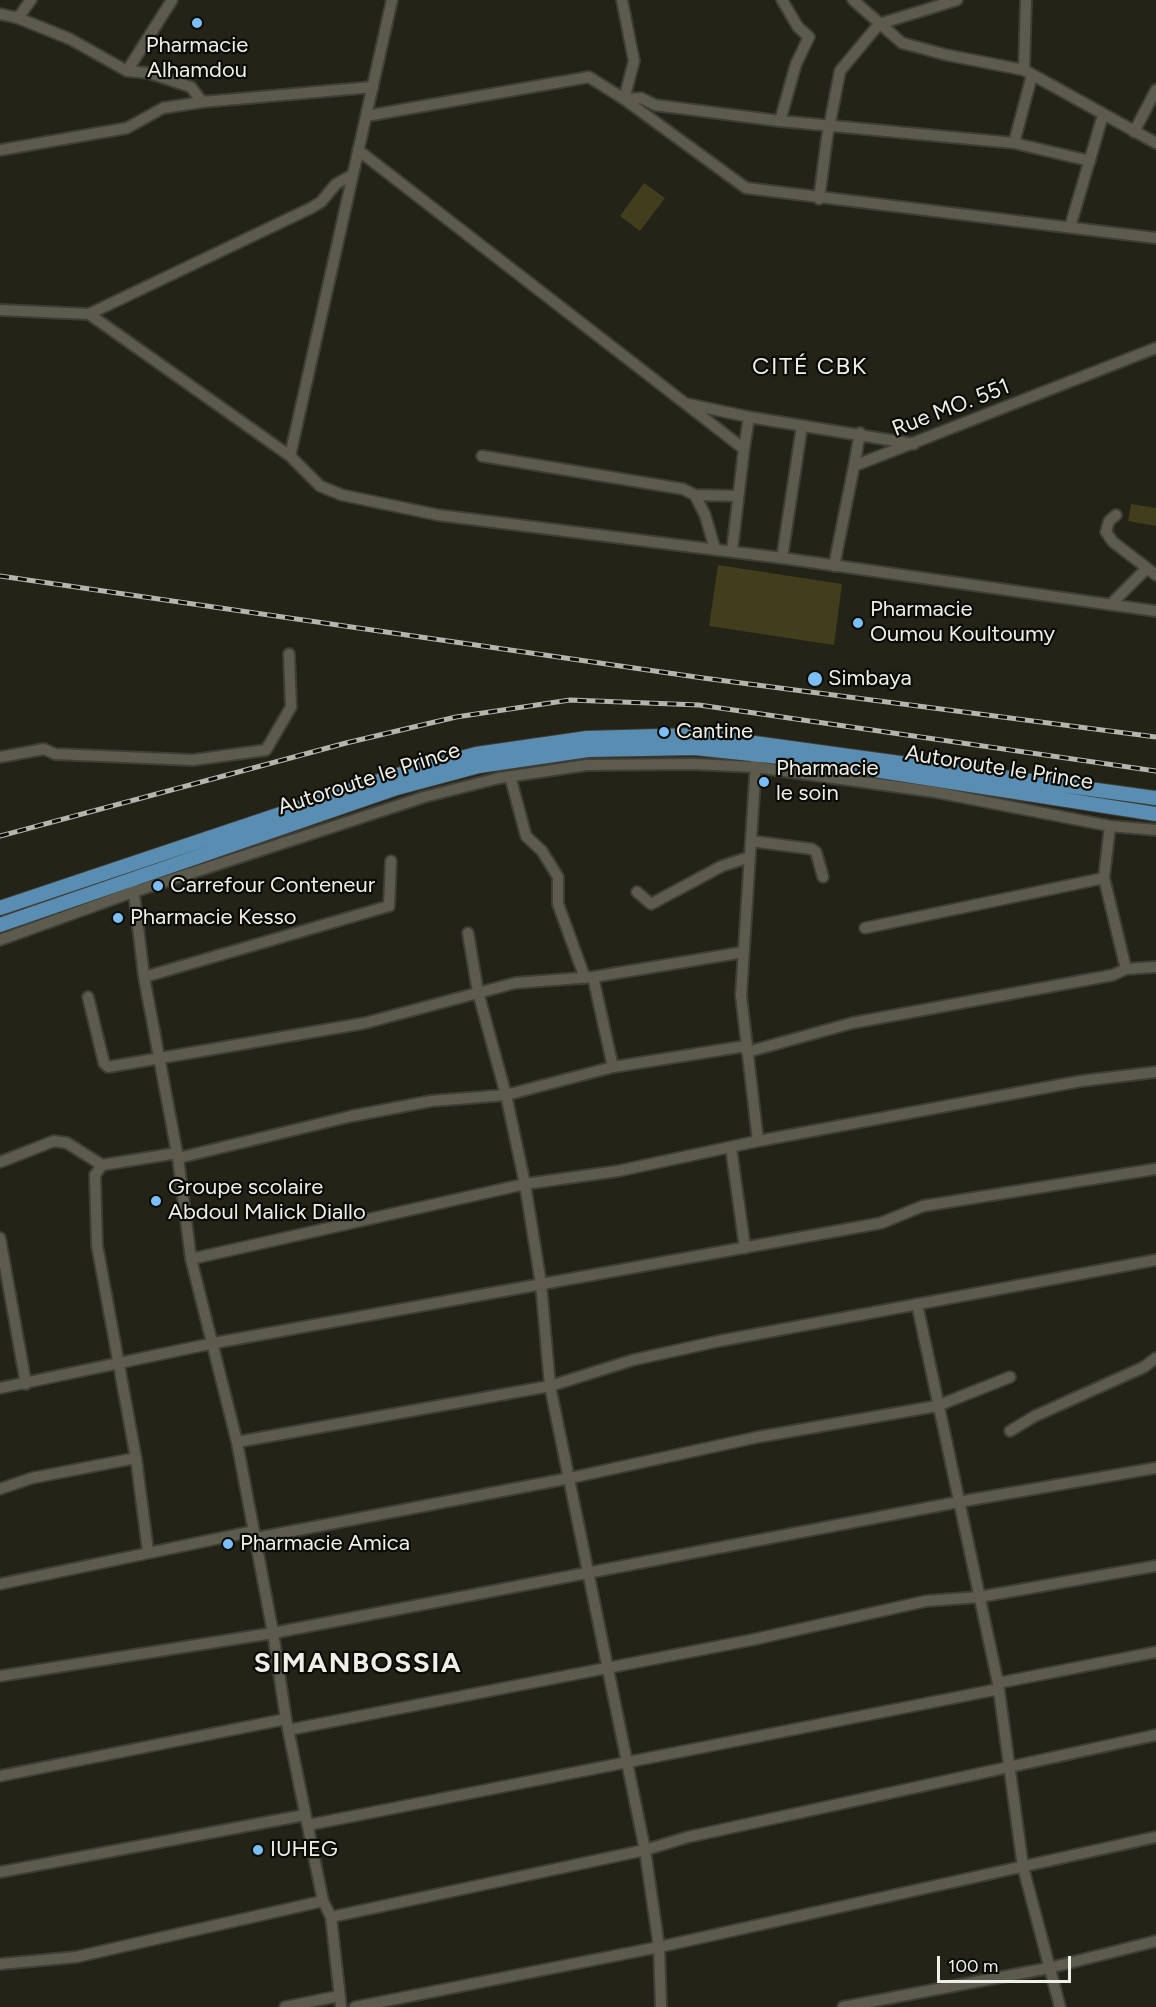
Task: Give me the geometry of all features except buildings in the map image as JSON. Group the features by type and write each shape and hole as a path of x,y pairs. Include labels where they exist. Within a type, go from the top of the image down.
{"main road":[{"name":"Autoroute le Prince","path":"0,908 394,776 476,754 587,738 696,735 1156,798"},
{"name":"Autoroute le Prince","path":"0,925 133,886 397,788 479,766 588,750 696,748 756,761 1156,814"}],"street":[{"path":"18,18 31,0"},
{"path":"126,71 172,0"},
{"path":"290,456 392,0"},
{"path":"622,0 633,61 624,99"},
{"path":"780,121 795,64 809,37 798,27 782,0"},
{"path":"853,0 902,43 1028,73 1156,143"},
{"path":"819,199 829,126 840,71 879,24 957,0"},
{"path":"1014,143 1028,73 1026,0"},
{"path":"0,14 18,18 70,39 126,71 149,73 191,87 202,102"},
{"path":"366,116 589,77 624,99 746,189 1156,238"},
{"path":"0,150 128,128 163,108 202,102 373,87"},
{"path":"1134,132 1156,90"},
{"path":"624,99 641,98 655,105 780,121 1014,143 1090,160"},
{"path":"1070,227 1103,116"},
{"path":"358,150 744,449"},
{"path":"0,310 89,314 311,208 321,202 336,184 352,175"},
{"path":"89,314 290,456 320,486 342,495 401,508 732,551 1156,611"},
{"name":"Rue MO. 551","path":"854,466 1156,348"},
{"path":"682,402 749,417 915,444"},
{"path":"732,551 749,417"},
{"path":"782,558 802,426"},
{"path":"834,566 860,434"},
{"path":"482,456 683,489 695,495 738,496"},
{"path":"695,495 705,514 715,549"},
{"path":"1110,605 1151,572 1113,542 1106,532 1109,521 1116,515"},
{"path":"0,757 44,749 55,754 193,760 266,750 291,707 289,654"},
{"path":"0,940 133,886 424,797 510,776 587,765 756,761 741,995 758,1141"},
{"path":"510,776 526,836 542,851 558,877 558,904 589,977 613,1067"},
{"path":"936,785 1110,826 1156,830"},
{"path":"1110,826 1104,878 1126,969"},
{"path":"751,841 812,849 816,852 824,876"},
{"path":"637,891 651,904 722,866 750,857"},
{"path":"144,977 389,906 391,861"},
{"path":"865,927 1104,878"},
{"path":"133,886 144,977 178,1155 192,1259 237,1442 273,1634 287,1725 323,1901 331,1917 340,2001 285,2007"},
{"path":"468,933 477,992 506,1095 525,1184 541,1284 550,1386 645,1850 659,1947 661,2007"},
{"path":"88,997 104,1063 108,1066 365,1023 515,983 589,977 744,952"},
{"path":"0,1162 54,1141 67,1143 102,1165 178,1155 430,1101 506,1095 613,1067 746,1049 852,1023 1113,975 1126,969 1156,967"},
{"path":"192,1259 525,1184 618,1171 758,1141 1081,1081 1156,1072"},
{"path":"731,1148 745,1248"},
{"path":"102,1165 95,1175 97,1245 136,1458 148,1551"},
{"path":"0,1388 214,1343 880,1223 923,1206 1156,1169"},
{"path":"0,1238 26,1384"},
{"path":"237,1442 550,1386 633,1360 1156,1260"},
{"path":"917,1304 998,1686 1007,1767 1023,1867 1060,2007"},
{"path":"1010,1431 1035,1416 1144,1367 1156,1358"},
{"path":"0,1584 148,1551 570,1478 758,1437 937,1406 1010,1377"},
{"path":"0,1489 32,1478 136,1458"},
{"path":"0,1676 273,1634 958,1502 1156,1468"},
{"path":"0,1776 751,1640 926,1601 979,1597 1156,1566"},
{"path":"0,1872 628,1762 1156,1652"},
{"path":"331,1917 645,1850 688,1837 1156,1735"},
{"path":"355,2007 659,1947 1156,1837"},
{"path":"0,1965 76,1957 323,1901"},
{"path":"843,2007 1049,1968 1156,1941"}],"shaded area":[{"path":"644,183 665,198 640,231 620,216"},
{"path":"1131,504 1156,508 1156,526 1128,521"},
{"path":"718,565 842,584 834,645 709,626"}],"railway":[{"path":"0,576 703,678 1156,737"},
{"path":"0,836 346,743 456,717 570,700 699,705 1156,771"}],"place":[{"name":"Pharmacie Alhamdou","path":"197,23"},
{"name":"Pharmacie Oumou Koultoumy","path":"858,623"},
{"name":"Simbaya","path":"815,679"},
{"name":"Cantine","path":"664,732"},
{"name":"Pharmacie le soin","path":"764,782"},
{"name":"Carrefour Conteneur","path":"158,886"},
{"name":"Pharmacie Kesso","path":"118,918"},
{"name":"Groupe scolaire Abdoul Malick Diallo","path":"156,1201"},
{"name":"Pharmacie Amica","path":"228,1544"},
{"name":"IUHEG","path":"258,1850"}],"district":[{"name":"CITÉ CBK","path":"810,367"},
{"name":"SIMANBOSSIA","path":"358,1664"}]}
